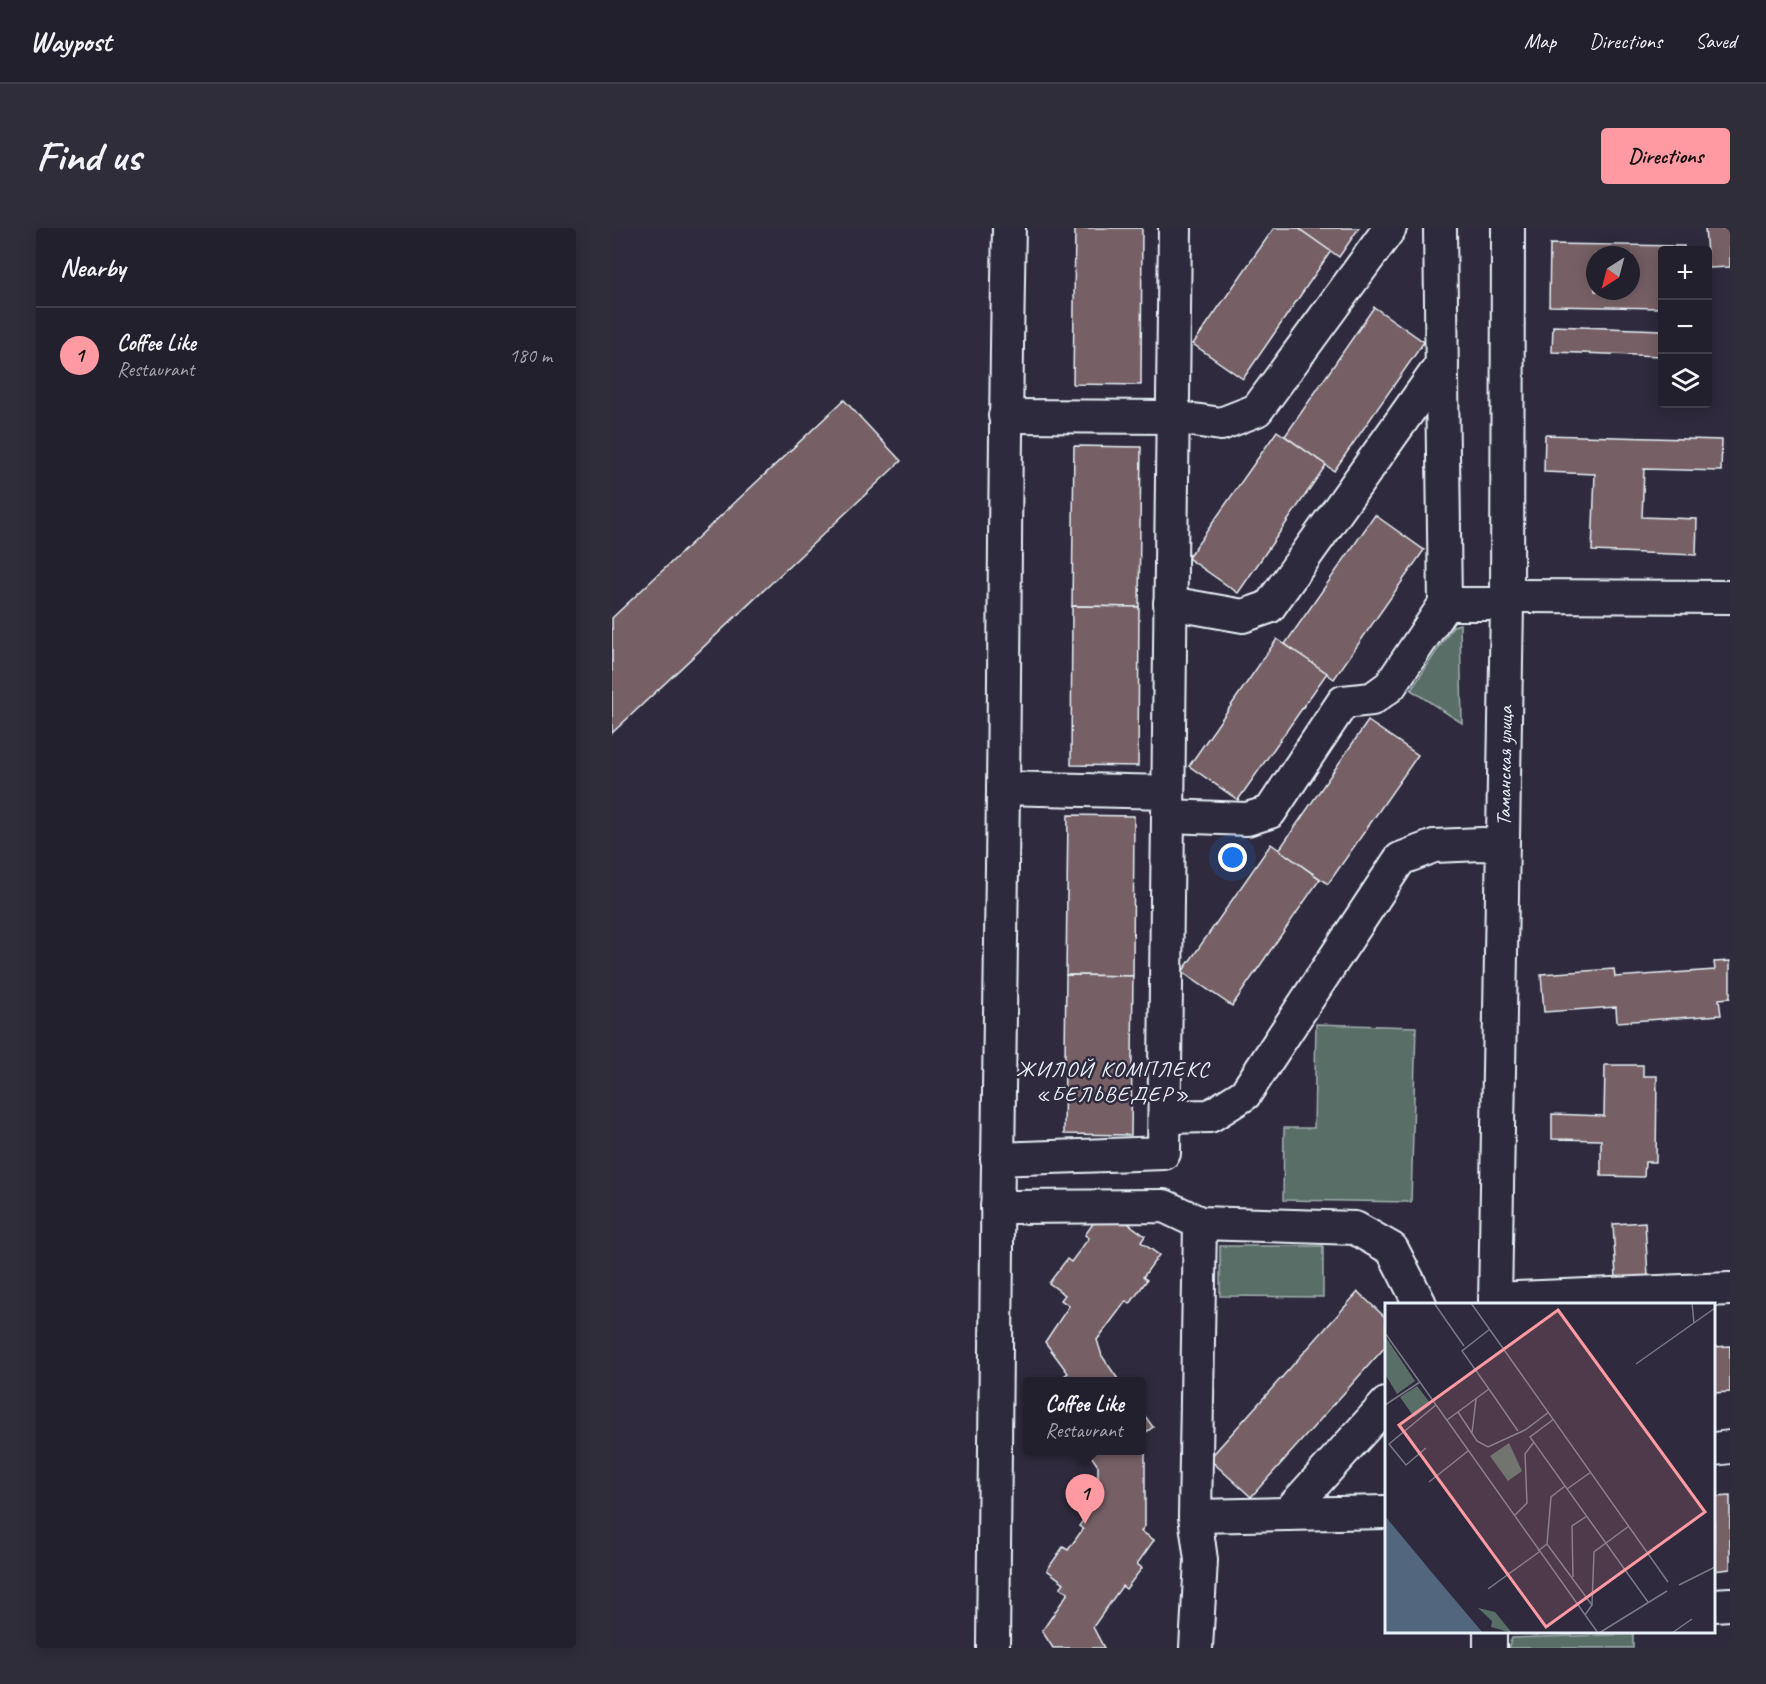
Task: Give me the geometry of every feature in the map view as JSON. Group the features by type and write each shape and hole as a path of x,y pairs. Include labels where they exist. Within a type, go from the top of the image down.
{"street":[{"path":"993,1648 1005,416 1009,228"},
{"path":"997,1159 1164,1153 1175,228"},
{"path":"1005,416 1173,417 1221,424 1257,410 1390,228"},
{"path":"1003,788 1168,804 1247,819 1270,812 1343,702 1372,699 1390,686 1445,604 1440,228"},
{"name":"Таманская улица","path":"1495,1302 1507,600 1508,228"},
{"path":"1170,603 1243,616 1269,607 1442,364"},
{"path":"1445,604 1507,600 1730,597"},
{"path":"1165,1117 1210,1116 1245,1094 1400,859 1434,846 1502,845"},
{"path":"997,1207 1164,1206 1200,1223 1355,1228 1392,1250 1419,1303"},
{"path":"1196,1648 1201,1560 1195,1516 1200,1223"},
{"path":"1495,1302 1730,1289"},
{"path":"1287,1514 1385,1405"},
{"path":"1715,1449 1730,1447"},
{"path":"1195,1516 1385,1512"},
{"path":"1715,1605 1730,1604"}],"green space":[{"path":"1460,624 1462,723 1411,690 1453,626"},
{"path":"1316,1024 1416,1027 1411,1202 1283,1200 1284,1128 1314,1128"},
{"path":"1220,1246 1323,1246 1323,1297 1220,1296"},
{"path":"1633,1634 1633,1648 1508,1648 1512,1638"}],"building":[{"path":"1075,228 1142,228 1141,385 1073,384"},
{"path":"1274,228 1298,228 1331,251 1243,379 1193,344"},
{"path":"1298,228 1359,228 1339,257"},
{"path":"1705,228 1730,228 1730,267 1712,268 1712,246 1706,246"},
{"path":"1550,244 1684,246 1658,246 1658,308 1549,306"},
{"path":"1374,307 1424,342 1334,471 1285,436"},
{"path":"1553,326 1658,330 1658,356 1552,352"},
{"path":"844,400 901,461 612,733 612,618"},
{"path":"1277,431 1326,465 1238,593 1188,558"},
{"path":"1545,435 1722,440 1721,471 1644,469 1642,517 1697,519 1696,555 1592,551 1595,474 1544,472"},
{"path":"1074,446 1141,447 1139,607 1072,606"},
{"path":"1375,515 1424,550 1334,679 1285,644"},
{"path":"1072,606 1139,607 1138,766 1071,765"},
{"path":"1277,639 1327,673 1238,800 1189,766"},
{"path":"1368,721 1418,755 1328,884 1279,850"},
{"path":"1068,815 1134,816 1133,976 1066,975"},
{"path":"1271,844 1320,879 1232,1006 1182,972"},
{"path":"1730,961 1730,998 1719,999 1721,1015 1617,1022 1616,1007 1544,1012 1541,974 1614,969 1615,977 1715,970 1714,962"},
{"path":"1066,975 1133,976 1131,1135 1064,1134"},
{"path":"1605,1065 1643,1065 1643,1076 1657,1076 1656,1162 1645,1162 1644,1177 1601,1176 1601,1140 1552,1139 1552,1114 1604,1116"},
{"path":"1101,1212 1118,1216 1145,1236 1141,1242 1159,1255 1143,1277 1147,1280 1130,1304 1126,1301 1097,1340 1102,1356 1117,1377 1063,1377 1068,1373 1045,1342 1069,1306 1061,1300 1065,1295 1049,1283 1067,1259 1071,1262 1089,1238 1085,1235"},
{"path":"1645,1222 1648,1277 1616,1278 1613,1224"},
{"path":"1358,1292 1385,1317 1385,1347 1251,1497 1209,1459"},
{"path":"1730,1346 1730,1392 1715,1393 1715,1347"},
{"path":"1146,1417 1153,1427 1146,1432"},
{"path":"1090,1455 1145,1455 1145,1526 1141,1531 1154,1540 1137,1564 1142,1568 1126,1589 1122,1586 1093,1627 1104,1648 1053,1648 1042,1631 1068,1593 1060,1588 1064,1583 1047,1570 1063,1547 1068,1550 1083,1529 1079,1526 1098,1499 1098,1466"},
{"path":"1730,1496 1730,1569 1715,1571 1715,1497"}],"place":[{"name":"Coffee Like","path":"1085,1524"}],"district":[{"name":"ЖИЛОЙ КОМПЛЕКС «БЕЛЬВЕДЕР»","path":"1113,1080"}]}
